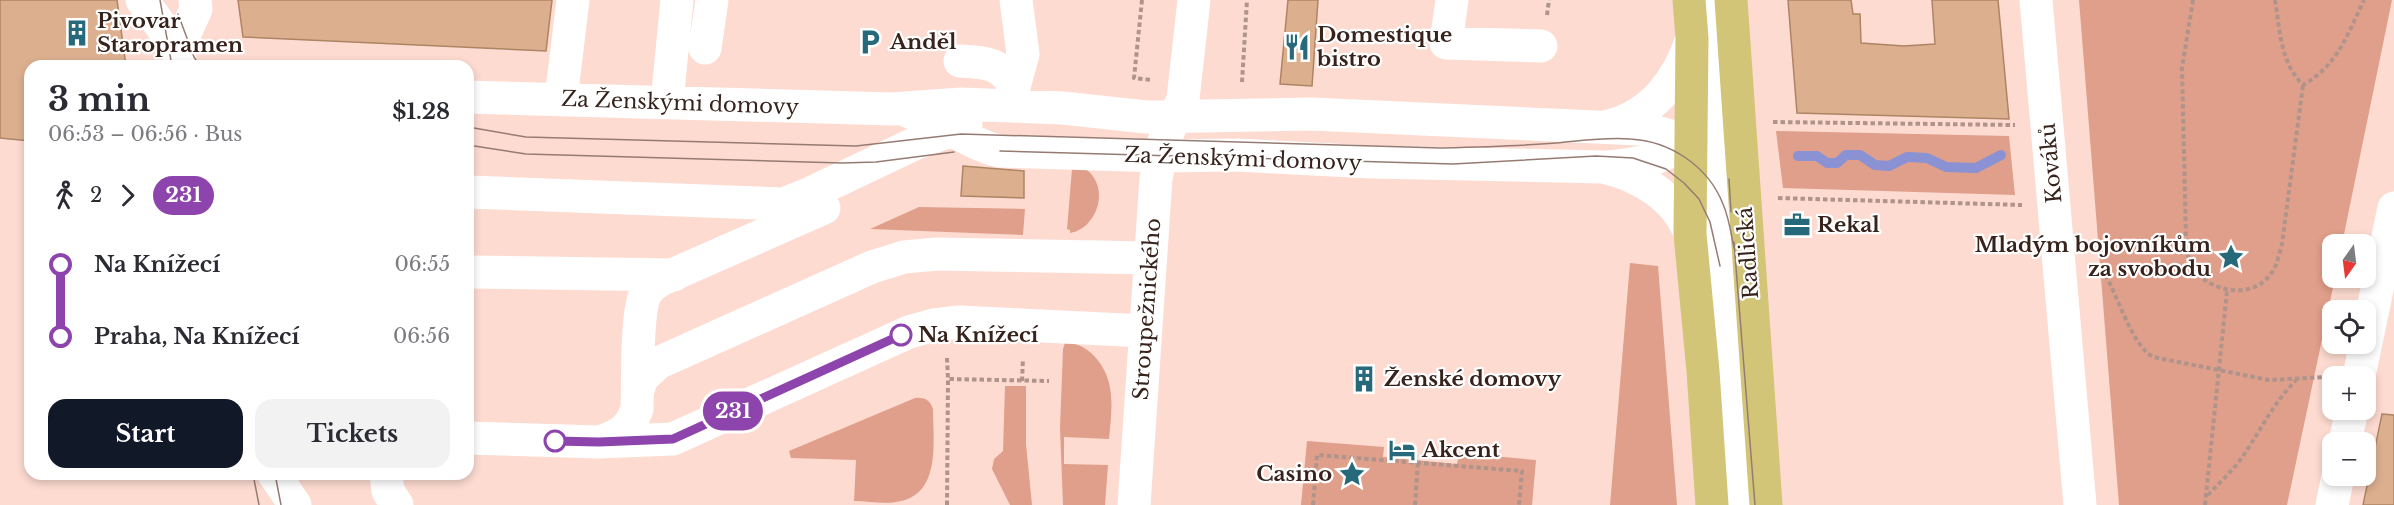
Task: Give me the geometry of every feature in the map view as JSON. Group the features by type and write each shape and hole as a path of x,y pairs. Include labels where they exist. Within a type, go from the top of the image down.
{"main road":[{"path":"1689,0 1706,138 1690,234 1704,371 1712,505"},
{"name":"Radlická","path":"1731,0 1734,43 1759,204 1766,505"}],"street":[{"path":"142,0 181,51"},
{"path":"177,0 181,51"},
{"path":"181,51 196,9 195,0"},
{"path":"561,99 573,0"},
{"path":"667,102 677,0"},
{"path":"705,48 712,0"},
{"path":"1014,96 1023,54 1016,0"},
{"name":"Stroupežnického","path":"1134,505 1156,178 1164,141 1183,99 1194,0"},
{"path":"1452,0 1446,43 1541,46"},
{"path":"1700,0 1706,138 1740,505"},
{"path":"1713,0 1706,138 1759,204"},
{"name":"Kováků","path":"2036,0 2080,505"},
{"path":"1606,127 1630,119 1653,104 1676,75 1692,38"},
{"path":"1706,138 1734,43"},
{"path":"960,60 992,64 1003,69 1014,96"},
{"name":"Za Ženskými domovy","path":"474,97 892,109 961,104 1014,96 1070,108 1129,116 1312,114 1606,127 1706,138"},
{"name":"Za Ženskými domovy","path":"892,109 920,114 986,148 1063,161 1236,155 1371,162 1603,167"},
{"path":"474,192 783,204 811,194 914,144 971,124 1000,119 1074,122 1129,116"},
{"path":"1603,167 1631,165 1657,159 1706,138"},
{"path":"599,442 617,436 633,420 637,409 641,314 644,297 654,284 941,155 963,151 1000,151"},
{"path":"1603,167 1627,174 1657,191 1680,213 1690,234"},
{"path":"2347,366 2394,208"},
{"path":"638,390 642,378 658,363 872,267 904,257 937,254 1150,258"},
{"path":"474,272 674,275"},
{"path":"474,438 599,442 673,439 909,332 934,325 959,322 1145,331"},
{"path":"264,480 269,505"},
{"path":"278,480 295,505"},
{"path":"387,480 388,491 397,505"},
{"path":"2332,505 2336,486"}],"path":[{"path":"1245,90 1242,84 1247,0"},
{"path":"2193,0 2182,68 2186,239 2189,261 2201,277 2213,286 2228,291 2248,289 2264,281 2275,268 2284,232 2303,85"},
{"path":"2275,0 2286,61 2292,75 2303,85"},
{"path":"2303,85 2317,77 2338,55 2364,0"},
{"path":"1767,122 2019,125"},
{"path":"1759,204 2022,206"},
{"path":"2090,268 2102,270 2112,285 2139,345 2147,354 2162,360 2269,380 2322,377"},
{"path":"2205,505 2228,291"},
{"path":"947,354 947,505"},
{"path":"2207,496 2244,454 2278,400 2299,378"},
{"path":"948,379 1050,381"},
{"path":"1313,505 1317,455 1522,471 1520,505"},
{"path":"1415,505 1418,462"}],"shaded area":[{"path":"2079,0 2392,0 2344,234 2322,234 2322,288 2333,288 2330,300 2322,300 2322,339 2287,505 2119,505"},
{"path":"1776,131 2009,136 2015,195 1783,188"},
{"path":"1080,165 1090,172 1098,186 1098,203 1091,220 1078,231 1070,233 1067,229 1072,169"},
{"path":"919,207 1025,209 1023,235 870,229"},
{"path":"1630,263 1658,266 1677,505 1610,505"},
{"path":"1065,343 1079,345 1091,353 1099,362 1109,382 1111,404 1109,439 1064,437 1064,464 1108,465 1105,505 1063,505 1060,428"},
{"path":"1005,386 1026,386 1026,444 1032,505 1010,505 992,469 994,459 1003,451"},
{"path":"915,398 927,400 932,406 934,436 929,476 914,496 889,503 854,501 856,460 791,458 789,451"},
{"path":"1307,441 1384,447 1383,457 1457,464 1459,453 1536,460 1532,505 1301,505"}],"building":[{"path":"0,0 117,0 125,60 24,60 24,140 0,138"},
{"path":"238,0 552,0 546,51 243,37"},
{"path":"1288,0 1318,0 1312,86 1280,84"},
{"path":"1788,0 1851,0 1853,14 1860,14 1861,43 1904,46 1935,44 1932,0 1998,0 2009,119 1797,113"},
{"path":"963,166 1024,171 1024,198 961,196"},
{"path":"2382,414 2394,415 2394,505 2363,505 2367,486 2376,486 2376,443"}],"waterway":[{"path":"1798,156 1817,156 1827,163 1837,163 1846,155 1860,155 1875,165 1889,166 1907,157 1927,158 1946,167 1976,168 2001,155"}],"tram line":[{"path":"160,0 171,60"},
{"path":"178,14 196,60"},
{"path":"474,128 526,137 856,146 961,134 1441,148 1630,139 1673,150 1698,167 1708,178 1723,204 1734,248"},
{"path":"474,146 526,154 842,163 876,162 954,152"},
{"path":"1000,151 1453,164 1596,156 1633,158 1666,169 1699,199 1710,222 1720,266"},
{"path":"1729,179 1731,212"},
{"path":"1734,242 1755,505"},
{"path":"254,480 259,505"},
{"path":"276,480 281,505"}],"bus line":[{"name":"231","path":"555,441 673,439 901,335"}],"place":[{"name":"Pivovar Staropramen","path":"77,33"},
{"name":"Anděl","path":"870,42"},
{"name":"Domestique bistro","path":"1297,47"},
{"name":"Rekal","path":"1797,225"},
{"name":"Mladým bojovníkům za svobodu","path":"2231,257"},
{"name":"Na Knížecí","path":"901,335"},
{"name":"Ženské domovy","path":"1364,379"},
{"name":"Akcent","path":"1402,450"},
{"name":"Casino","path":"1352,474"}]}
